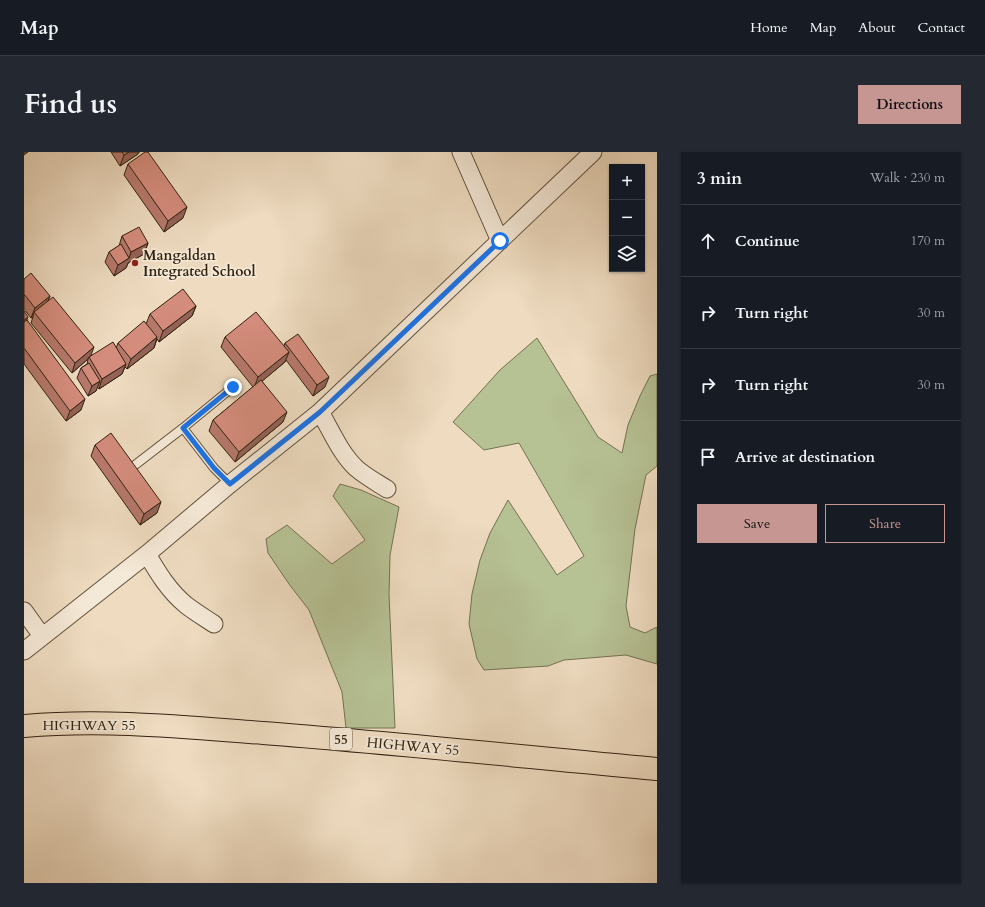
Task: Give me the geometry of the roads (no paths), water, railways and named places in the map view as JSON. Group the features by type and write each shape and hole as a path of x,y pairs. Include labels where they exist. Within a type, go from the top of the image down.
{"highway":[{"name":"HIGHWAY 55","path":"24,726 89,722 148,725 341,739 657,768"}],"street":[{"path":"461,152 500,241"},
{"path":"24,651 147,554 230,484 320,412 593,152"},
{"path":"320,412 354,467 368,478 387,489"},
{"path":"147,554 159,574 172,591 187,606 214,624"},
{"path":"24,611 42,636"}],"lane":[{"path":"135,465 233,387"},
{"path":"183,428 214,468 230,484"}],"place":[{"name":"Mangaldan Integrated School","path":"135,263"}]}
